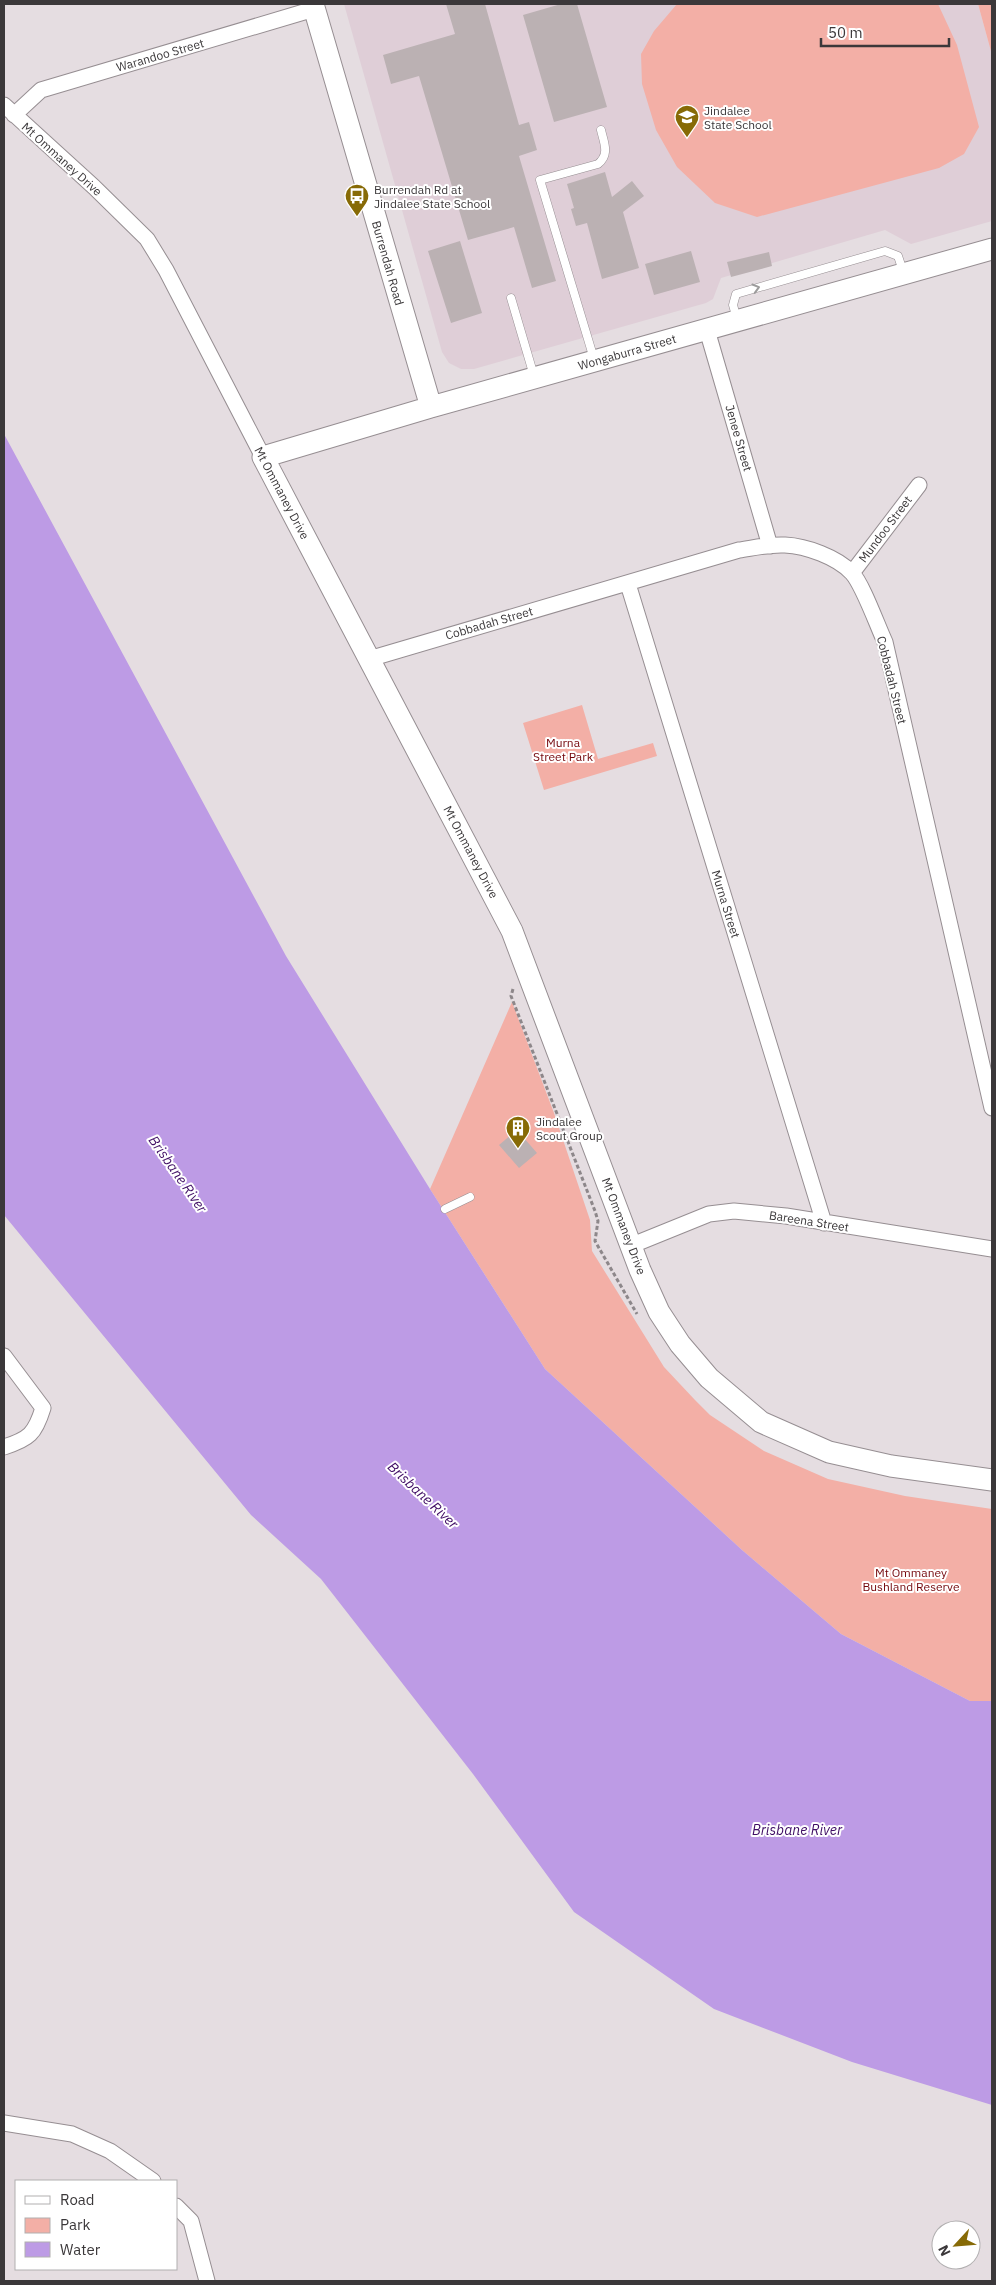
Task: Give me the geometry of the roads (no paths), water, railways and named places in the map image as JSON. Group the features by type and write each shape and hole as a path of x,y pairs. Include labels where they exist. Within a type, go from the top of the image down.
{"street":[{"name":"Warandoo Street","path":"9,110 41,90 314,6"},
{"name":"Burrendah Road","path":"314,6 430,407"},
{"name":"Mt Ommaney Drive","path":"9,110 94,187 147,239 166,270 512,931 525,960 630,1246 659,1312 680,1344 709,1378 761,1422 829,1452 891,1466 992,1480"},
{"name":"Wongaburra Street","path":"263,457 430,407 992,249"},
{"name":"Jenee Street","path":"707,330 770,546"},
{"name":"Mundoo Street","path":"852,573 919,485"},
{"name":"Cobbadah Street","path":"369,659 739,550 785,545 815,552 834,560 852,573 885,642 992,1108"},
{"name":"Murna Street","path":"628,584 824,1224"},
{"name":"Bareena Street","path":"630,1246 709,1214 734,1211 786,1216 824,1224 992,1250"},
{"path":"4,1356 43,1408 37,1428 24,1441 4,1447"},
{"path":"4,2123 72,2134 110,2150 152,2180"},
{"path":"178,2208 191,2221 207,2281"}],"lane":[{"path":"594,361 540,180 598,164 604,159 606,152 601,130"},
{"path":"511,298 535,378"},
{"path":"445,1209 470,1197"}],"water":[{"name":"Brisbane River","path":"4,434 286,956 430,1189 545,1369 742,1550 841,1634 970,1701 992,1701 992,2105 852,2062 714,2009 574,1912 473,1774 321,1579 251,1515 4,1215"}],"place":[{"name":"Jindalee State School","path":"687,138"},
{"name":"Burrendah Rd at Jindalee State School","path":"357,217"},
{"name":"Jindalee Scout Group","path":"518,1149"}],"park label":[{"name":"Murna Street Park","path":"563,749"},
{"name":"Mt Ommaney Bushland Reserve","path":"911,1579"}]}
